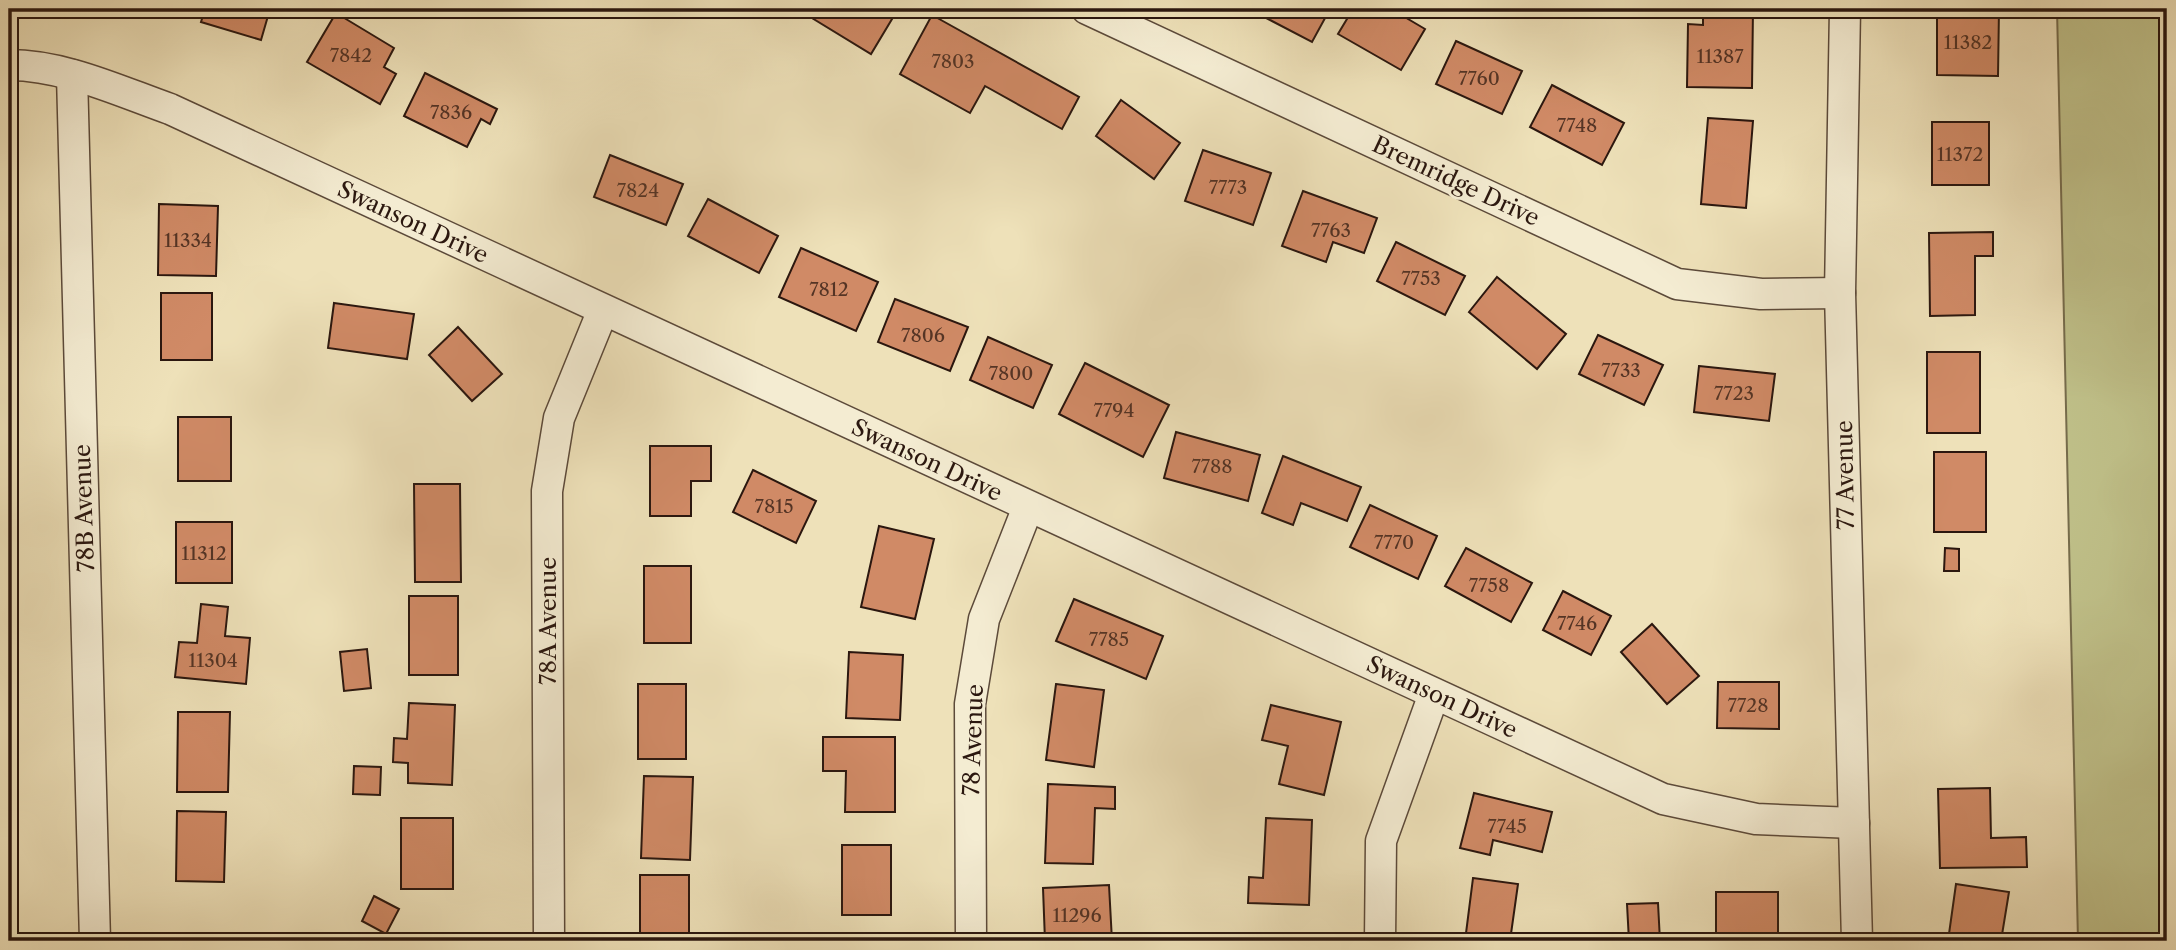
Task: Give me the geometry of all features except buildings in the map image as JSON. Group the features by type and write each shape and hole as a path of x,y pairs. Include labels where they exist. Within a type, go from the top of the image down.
{"street":[{"name":"Bremridge Drive","path":"1087,9 1120,16 1677,284 1761,294 1840,293"},
{"name":"77 Avenue","path":"1844,9 1840,293 1857,941"},
{"name":"Swanson Drive","path":"9,65 23,65 72,75 170,109 1663,799 1756,820 1854,823"},
{"name":"78B Avenue","path":"72,75 95,941"},
{"name":"78A Avenue","path":"549,941 547,491 559,418 603,310"},
{"name":"78 Avenue","path":"971,941 970,704 984,619 1028,507"},
{"path":"1380,941 1381,841 1434,694"}],"green space":[{"path":"2057,9 2167,9 2167,941 2078,941"}]}
